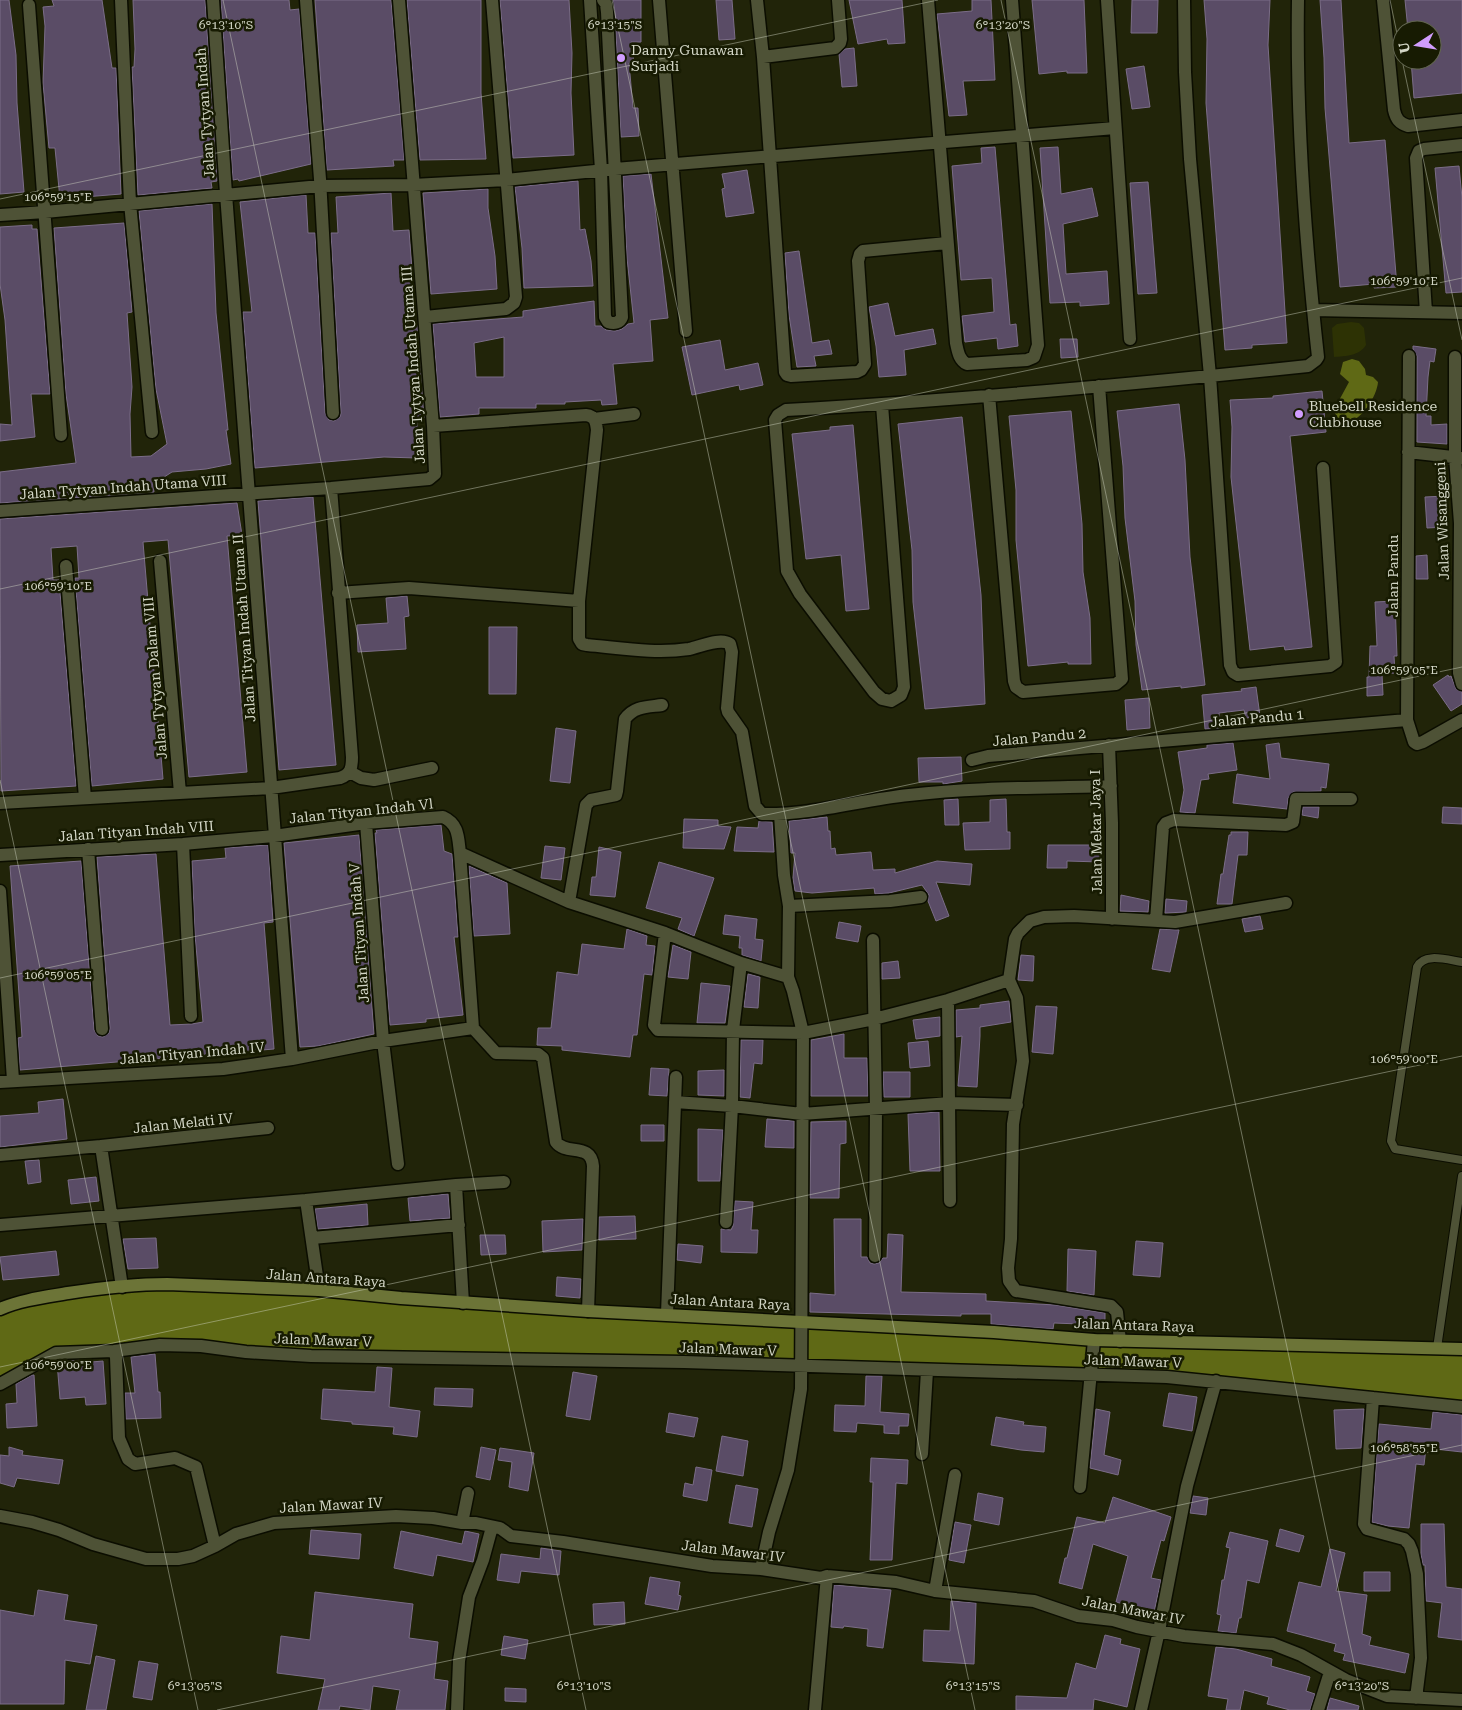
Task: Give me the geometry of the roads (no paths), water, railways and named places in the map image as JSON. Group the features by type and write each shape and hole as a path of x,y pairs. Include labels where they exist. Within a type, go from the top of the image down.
{"street":[{"path":"121,0 130,203 152,432"},
{"name":"Jalan Tytyan Indah","path":"213,0 226,194"},
{"path":"306,0 320,186 333,413"},
{"name":"Jalan Tytyan Indah Utama III","path":"249,493 331,488 433,478 436,471 399,0"},
{"path":"425,317 506,309 514,303 516,297 492,0"},
{"path":"590,0 601,170 605,317 608,322 615,323 622,317 606,4 603,0"},
{"path":"659,0 686,332"},
{"path":"758,0 771,157 776,259 785,372 787,375 857,372 863,368 865,364 858,261 863,251 946,243"},
{"path":"763,57 835,48 838,46 841,39 838,0"},
{"path":"928,0 946,243 956,343 962,362 967,364 1027,360 1034,357 1038,345 1012,0"},
{"path":"1107,0 1130,339"},
{"path":"1184,0 1185,72 1190,159 1210,376 1230,665 1233,672 1238,675 1330,666 1336,662 1323,468"},
{"path":"882,405 904,687 901,695 891,701 882,699 874,692 800,594 788,571 775,420 778,415 786,410 882,405 1210,376 1308,366 1312,364 1318,357 1299,116 1298,0"},
{"path":"1383,0 1396,118 1400,123 1408,126 1462,120"},
{"path":"29,5 61,435"},
{"path":"0,215 320,186 413,185 506,180 671,164 1115,128"},
{"path":"1426,312 1416,158 1419,151 1424,149 1462,145"},
{"name":"Jalan Tityan Indah Utama II","path":"226,194 292,1059"},
{"path":"1313,310 1462,313"},
{"name":"Jalan Pandu","path":"1409,356 1407,720 1414,742 1420,744 1462,720"},
{"name":"Jalan Wisanggeni","path":"1455,357 1460,523 1459,666 1462,684"},
{"path":"989,395 1014,681 1016,687 1023,692 1116,684 1122,679 1099,386"},
{"path":"433,426 586,415 594,419 634,414"},
{"path":"594,419 597,430 578,639 582,644 587,645 653,651 689,649 723,641 730,644 732,652 727,708 742,732 755,806 762,814 820,811 887,797 950,790 1111,786"},
{"path":"1408,452 1459,457"},
{"path":"331,488 352,757 350,772"},
{"name":"Jalan Tytyan Indah Utama VIII","path":"0,511 249,493"},
{"name":"Jalan Tytyan Dalam VIII","path":"160,561 180,793"},
{"path":"66,566 85,798"},
{"path":"338,592 409,588 580,601"},
{"path":"569,902 586,806 591,800 616,794 617,791 625,719 636,709 662,705"},
{"name":"Jalan Pandu 1","path":"1109,745 1407,720"},
{"name":"Jalan Pandu 2","path":"972,760 988,756 1109,745"},
{"name":"Jalan Mekar Jaya I","path":"1109,745 1112,918"},
{"path":"350,772 362,778 374,780 432,768"},
{"path":"0,803 271,788 340,778 350,772"},
{"path":"1156,920 1163,827 1166,823 1174,820 1286,826 1293,822 1296,799 1351,799"},
{"path":"761,1569 769,1532 790,1460 801,1389 803,1033 788,977 789,906 784,875 780,814"},
{"name":"Jalan Tityan Indah Vl","path":"274,836 366,824 443,817 450,820 457,830 460,852"},
{"name":"Jalan Tityan Indah V","path":"366,824 383,1041 398,1164"},
{"name":"Jalan Tityan Indah VIII","path":"0,855 183,844 274,836"},
{"path":"183,844 191,1016"},
{"path":"88,850 102,1029"},
{"path":"588,1311 594,1166 592,1158 587,1153 560,1146 556,1142 543,1058 541,1056 496,1053 473,1028 460,852 569,902 664,933 742,963 788,977"},
{"path":"0,892 13,1080"},
{"path":"789,906 890,901 921,897"},
{"path":"1120,1341 1117,1312 1111,1306 1016,1291 1009,1281 1013,1124 1023,1061 1017,998 1009,980 1015,939 1021,928 1030,921 1044,917 1074,916 1184,921 1286,903"},
{"path":"664,933 654,1027 658,1030 733,1030 803,1033 874,1019 948,1000 1009,980"},
{"path":"873,940 876,1108 875,1256"},
{"path":"726,1222 732,1106 733,1030 742,963"},
{"path":"948,1000 950,1200"},
{"name":"Jalan Tityan Indah IV","path":"0,1082 223,1069 292,1059 383,1041 473,1028"},
{"path":"668,1314 676,1077"},
{"path":"675,1102 802,1114 950,1103 1017,1105"},
{"name":"Jalan Melati IV","path":"0,1155 268,1128"},
{"path":"101,1146 122,1287"},
{"path":"0,1225 301,1201 504,1182"},
{"path":"456,1185 462,1303"},
{"path":"301,1201 312,1238 319,1290"},
{"path":"312,1238 459,1226"},
{"name":"Jalan Antara Raya","path":"0,1309 41,1297 145,1284 167,1284 319,1290 462,1303 588,1311 994,1332 1094,1346 1120,1341 1462,1349"},
{"name":"Jalan Mawar V","path":"0,1384 56,1353 114,1351 160,1345 201,1346 246,1352 311,1356 530,1359 1167,1377 1462,1407"},
{"path":"1080,1486 1094,1346"},
{"path":"114,1351 116,1357 118,1438 128,1459 135,1464 175,1458 196,1467 216,1546"},
{"path":"922,1454 927,1370"},
{"path":"1141,1710 1159,1631 1187,1486 1216,1381"},
{"path":"1374,1398 1364,1524 1367,1529 1404,1539 1412,1551 1417,1574 1421,1658 1416,1698"},
{"path":"935,1591 955,1474"},
{"path":"462,1523 468,1493"},
{"name":"Jalan Mawar IV","path":"0,1516 32,1522 59,1530 93,1544 146,1560 178,1559 194,1556 236,1534 274,1523 396,1516 476,1523 500,1528 511,1536 563,1542 712,1566 761,1569 821,1578 827,1576 896,1582 935,1591 1034,1601 1078,1616 1114,1620 1137,1628 1184,1636 1273,1644 1301,1655 1330,1672 1364,1688 1387,1696 1462,1700"},
{"path":"457,1710 459,1661 469,1597 483,1560 492,1527"},
{"path":"815,1710 827,1576"},
{"path":"1318,1710 1330,1672"}],"lane":[{"path":"1462,962 1427,958 1419,962 1416,967 1391,1141 1395,1150 1462,1160"},
{"path":"1437,1348 1462,1176"}],"place":[{"name":"Danny Gunawan Surjadi","path":"621,58"},
{"name":"Bluebell Residence Clubhouse","path":"1299,414"}]}
